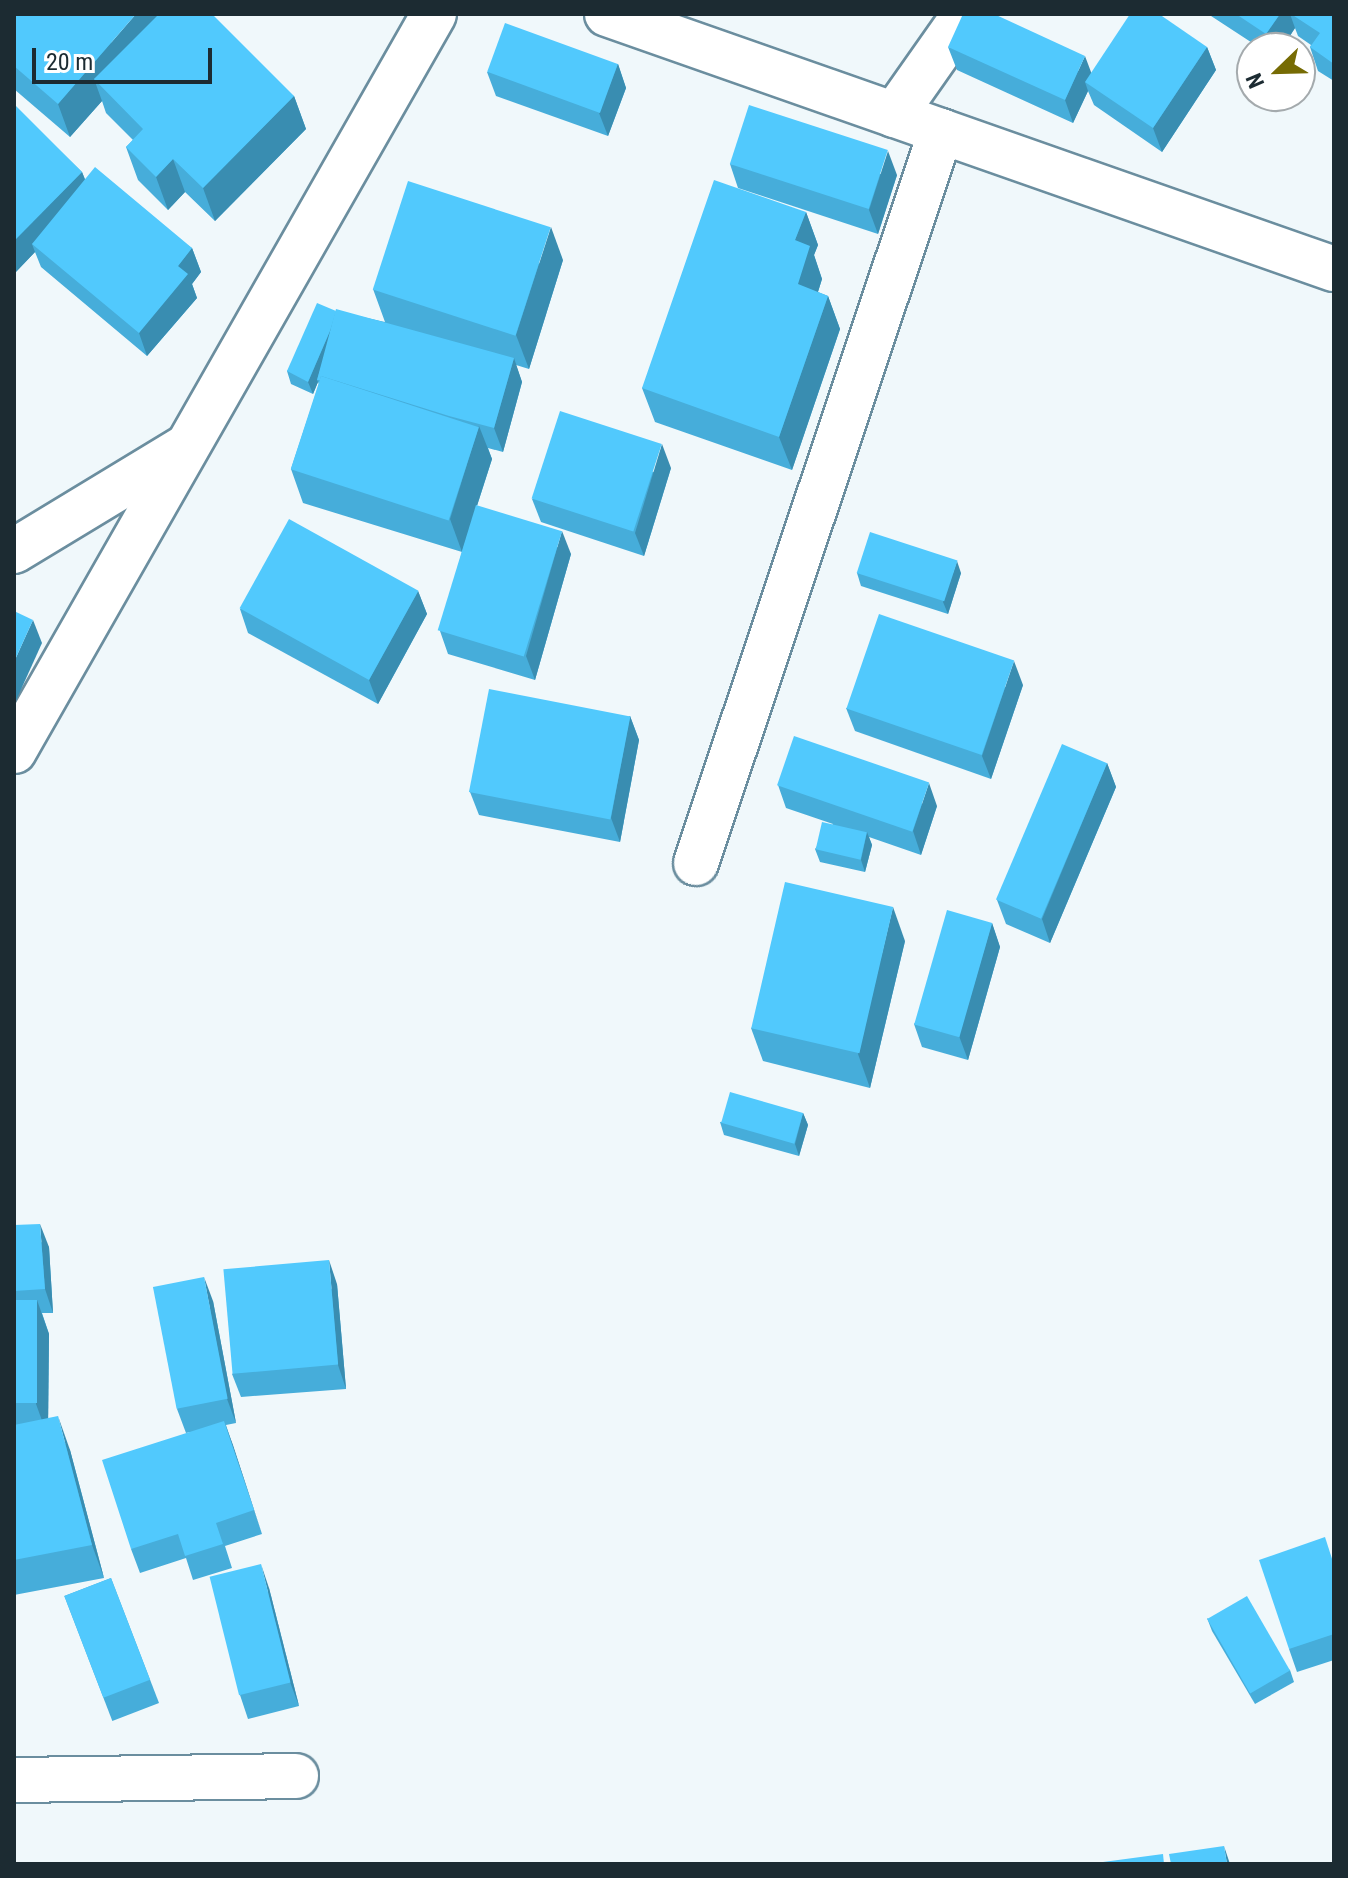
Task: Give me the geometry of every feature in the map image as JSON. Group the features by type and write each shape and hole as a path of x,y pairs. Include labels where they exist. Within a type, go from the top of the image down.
{"street":[{"path":"14,751 434,14"},
{"path":"607,14 1334,269"},
{"path":"894,115 965,14"},
{"path":"696,863 941,131"},
{"path":"14,551 188,446"},
{"path":"14,1780 296,1776"}],"building":[{"path":"14,14 136,14 58,104 14,66"},
{"path":"159,14 212,14 294,96 203,188 173,159 156,177 126,147 143,129 94,79"},
{"path":"963,14 994,14 1085,56 1065,100 948,47"},
{"path":"1130,14 1159,14 1207,47 1153,128 1085,82"},
{"path":"1236,14 1280,14 1267,32"},
{"path":"1291,14 1334,14 1334,64 1316,51 1316,39 1320,33"},
{"path":"505,23 618,64 600,113 487,72"},
{"path":"749,105 888,150 869,209 730,164"},
{"path":"14,106 82,172 14,241"},
{"path":"95,167 192,248 178,266 188,274 139,333 32,244"},
{"path":"714,180 806,212 795,240 810,246 798,284 828,296 779,437 642,388"},
{"path":"408,181 551,227 515,336 373,289"},
{"path":"317,303 336,311 308,382 287,371"},
{"path":"336,309 514,358 494,428 321,376 317,380"},
{"path":"321,376 479,427 449,521 291,469"},
{"path":"560,411 662,444 633,532 532,498"},
{"path":"476,505 562,531 524,657 438,630"},
{"path":"289,519 418,591 369,680 240,608"},
{"path":"870,532 957,560 944,601 857,573"},
{"path":"14,611 33,620 14,662"},
{"path":"879,614 1014,661 982,755 846,709"},
{"path":"489,689 630,716 610,820 469,792"},
{"path":"794,736 929,783 912,832 777,785"},
{"path":"1062,744 1107,763 1041,919 996,900"},
{"path":"822,822 867,832 861,860 816,849"},
{"path":"785,882 893,907 859,1053 751,1028"},
{"path":"947,910 992,923 959,1037 914,1024"},
{"path":"730,1092 803,1113 794,1144 721,1123"},
{"path":"40,1224 45,1289 14,1291 14,1225"},
{"path":"329,1260 338,1365 233,1374 223,1269"},
{"path":"204,1277 228,1399 177,1409 153,1287"},
{"path":"14,1300 37,1300 37,1403 14,1403"},
{"path":"58,1416 92,1545 14,1560 14,1425"},
{"path":"224,1421 254,1510 216,1523 223,1544 185,1556 178,1534 131,1549 102,1460"},
{"path":"1325,1537 1334,1565 1334,1634 1289,1649 1259,1560"},
{"path":"261,1564 291,1682 239,1695 210,1577"},
{"path":"111,1578 150,1680 103,1698 64,1596"},
{"path":"1247,1596 1290,1670 1250,1693 1207,1619"},
{"path":"1224,1846 1227,1864 1171,1864 1169,1854"},
{"path":"1163,1854 1164,1864 1103,1864 1103,1862"}]}
